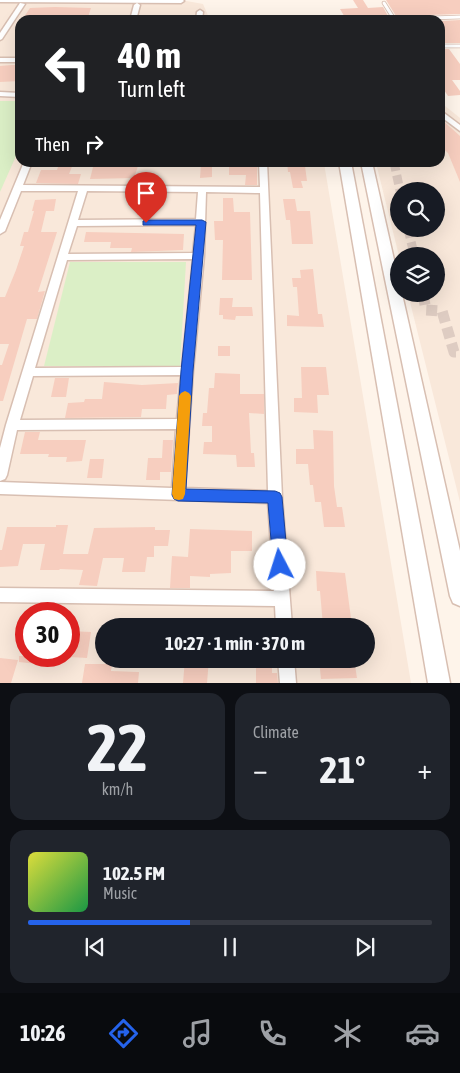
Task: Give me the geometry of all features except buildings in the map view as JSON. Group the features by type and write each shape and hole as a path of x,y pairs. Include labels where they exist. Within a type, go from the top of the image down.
{"street":[{"path":"0,0 24,2 76,0 181,1"},
{"path":"0,38 24,2"},
{"path":"134,15 137,5"},
{"path":"8,25 15,25"},
{"path":"0,60 15,60"},
{"path":"0,94 15,95"},
{"path":"445,116 460,129"},
{"path":"0,230 26,167"},
{"path":"263,167 275,497 284,618"},
{"path":"345,167 439,683"},
{"path":"367,167 460,596"},
{"path":"18,188 264,190"},
{"path":"0,475 12,425 83,189"},
{"path":"178,495 187,371 202,222 202,190"},
{"path":"73,223 202,222"},
{"path":"63,257 199,256"},
{"path":"28,372 187,371"},
{"path":"12,425 183,424"},
{"path":"0,488 275,497"},
{"path":"0,594 283,599"},
{"path":"287,668 288,683"}],"lane":[{"path":"384,3 392,15"},
{"path":"445,17 460,17"},
{"path":"445,46 460,46"}],"shaded area":[{"path":"0,0 181,0 203,4 208,15 15,15 15,167 325,167 411,683 0,683"},
{"path":"445,106 460,118 460,502 410,302 445,302 445,247 397,247 394,237 445,237 445,182 390,182 390,220 377,167 445,167"}],"green space":[{"path":"0,101 15,101 15,158 0,192"},
{"path":"70,262 186,262 180,366 44,366"}],"tunnel":[{"path":"395,167 398,182"},
{"path":"410,237 412,247"},
{"path":"424,302 426,310 442,311 454,352 460,352"}],"slow traffic":[{"path":"179,494 185,396"}],"route":[{"path":"146,223 202,222 187,371 178,495 275,497 280,565"}]}
